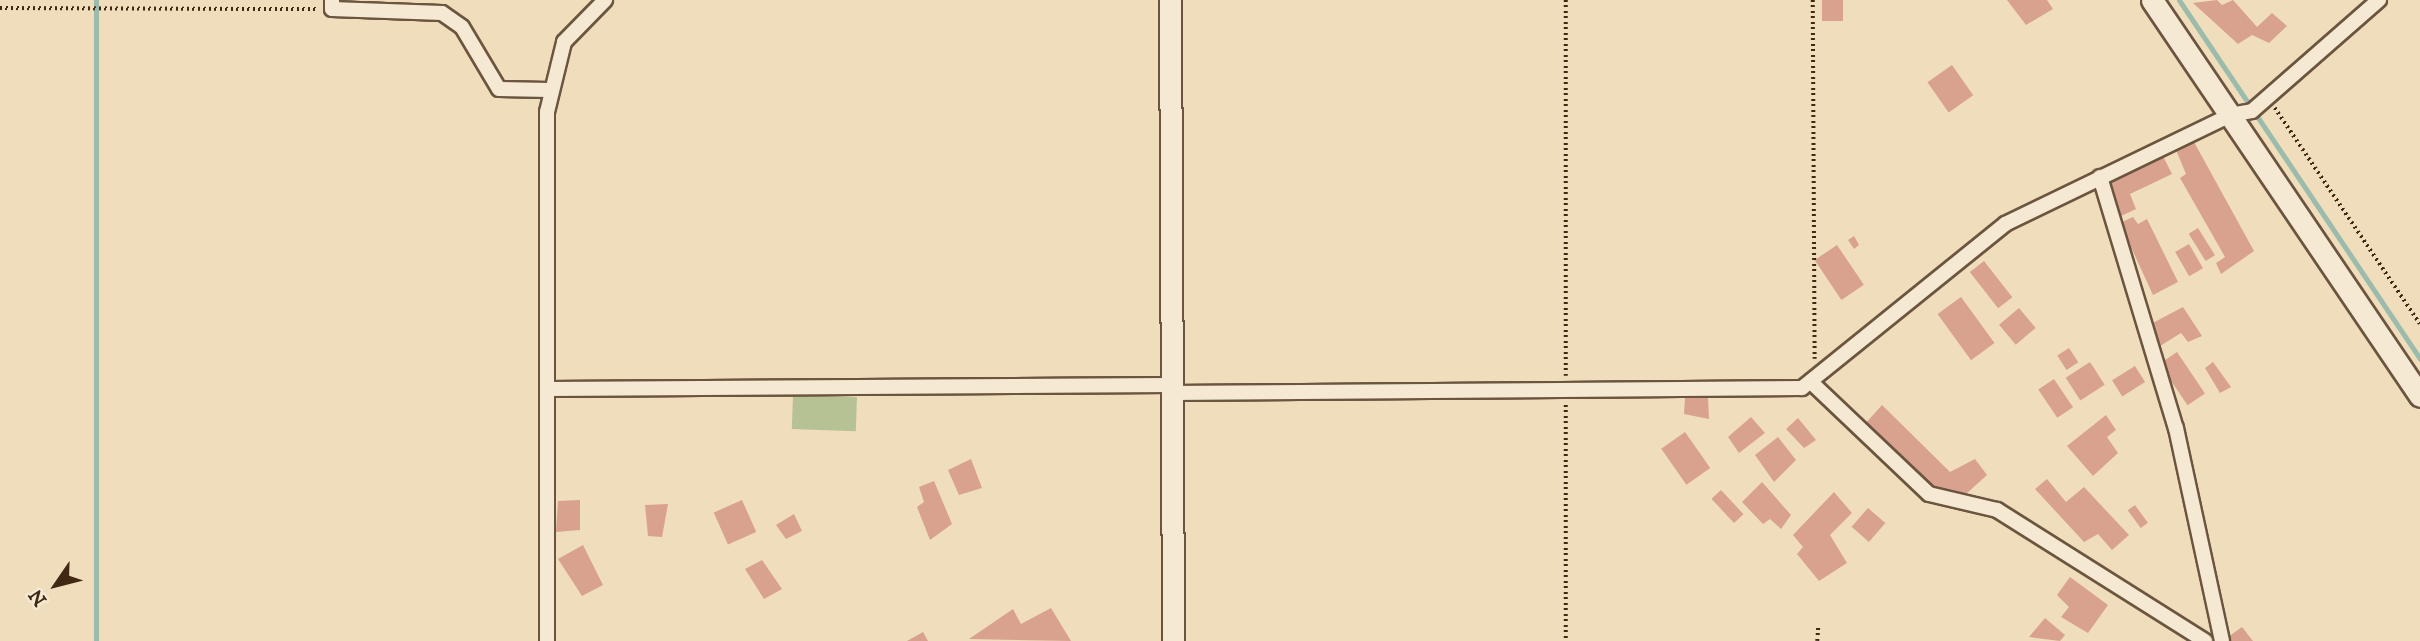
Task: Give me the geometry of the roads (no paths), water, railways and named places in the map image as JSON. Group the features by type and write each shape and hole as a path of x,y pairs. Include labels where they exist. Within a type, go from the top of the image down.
{"street":[{"path":"547,641 549,90 564,42 604,0"},
{"path":"1170,0 1181,391 1173,641"},
{"path":"2152,0 2420,396"},
{"path":"548,389 1566,394 1816,380 2005,224 2230,115 2260,104 2379,0"},
{"path":"332,4 442,13 461,27 499,89 549,90"},
{"path":"2100,177 2176,428 2222,641"},
{"path":"1816,380 1929,494 1997,510 2205,641"}],"waterway":[{"path":"96,0 96,641"},
{"path":"2179,0 2420,358"}]}
